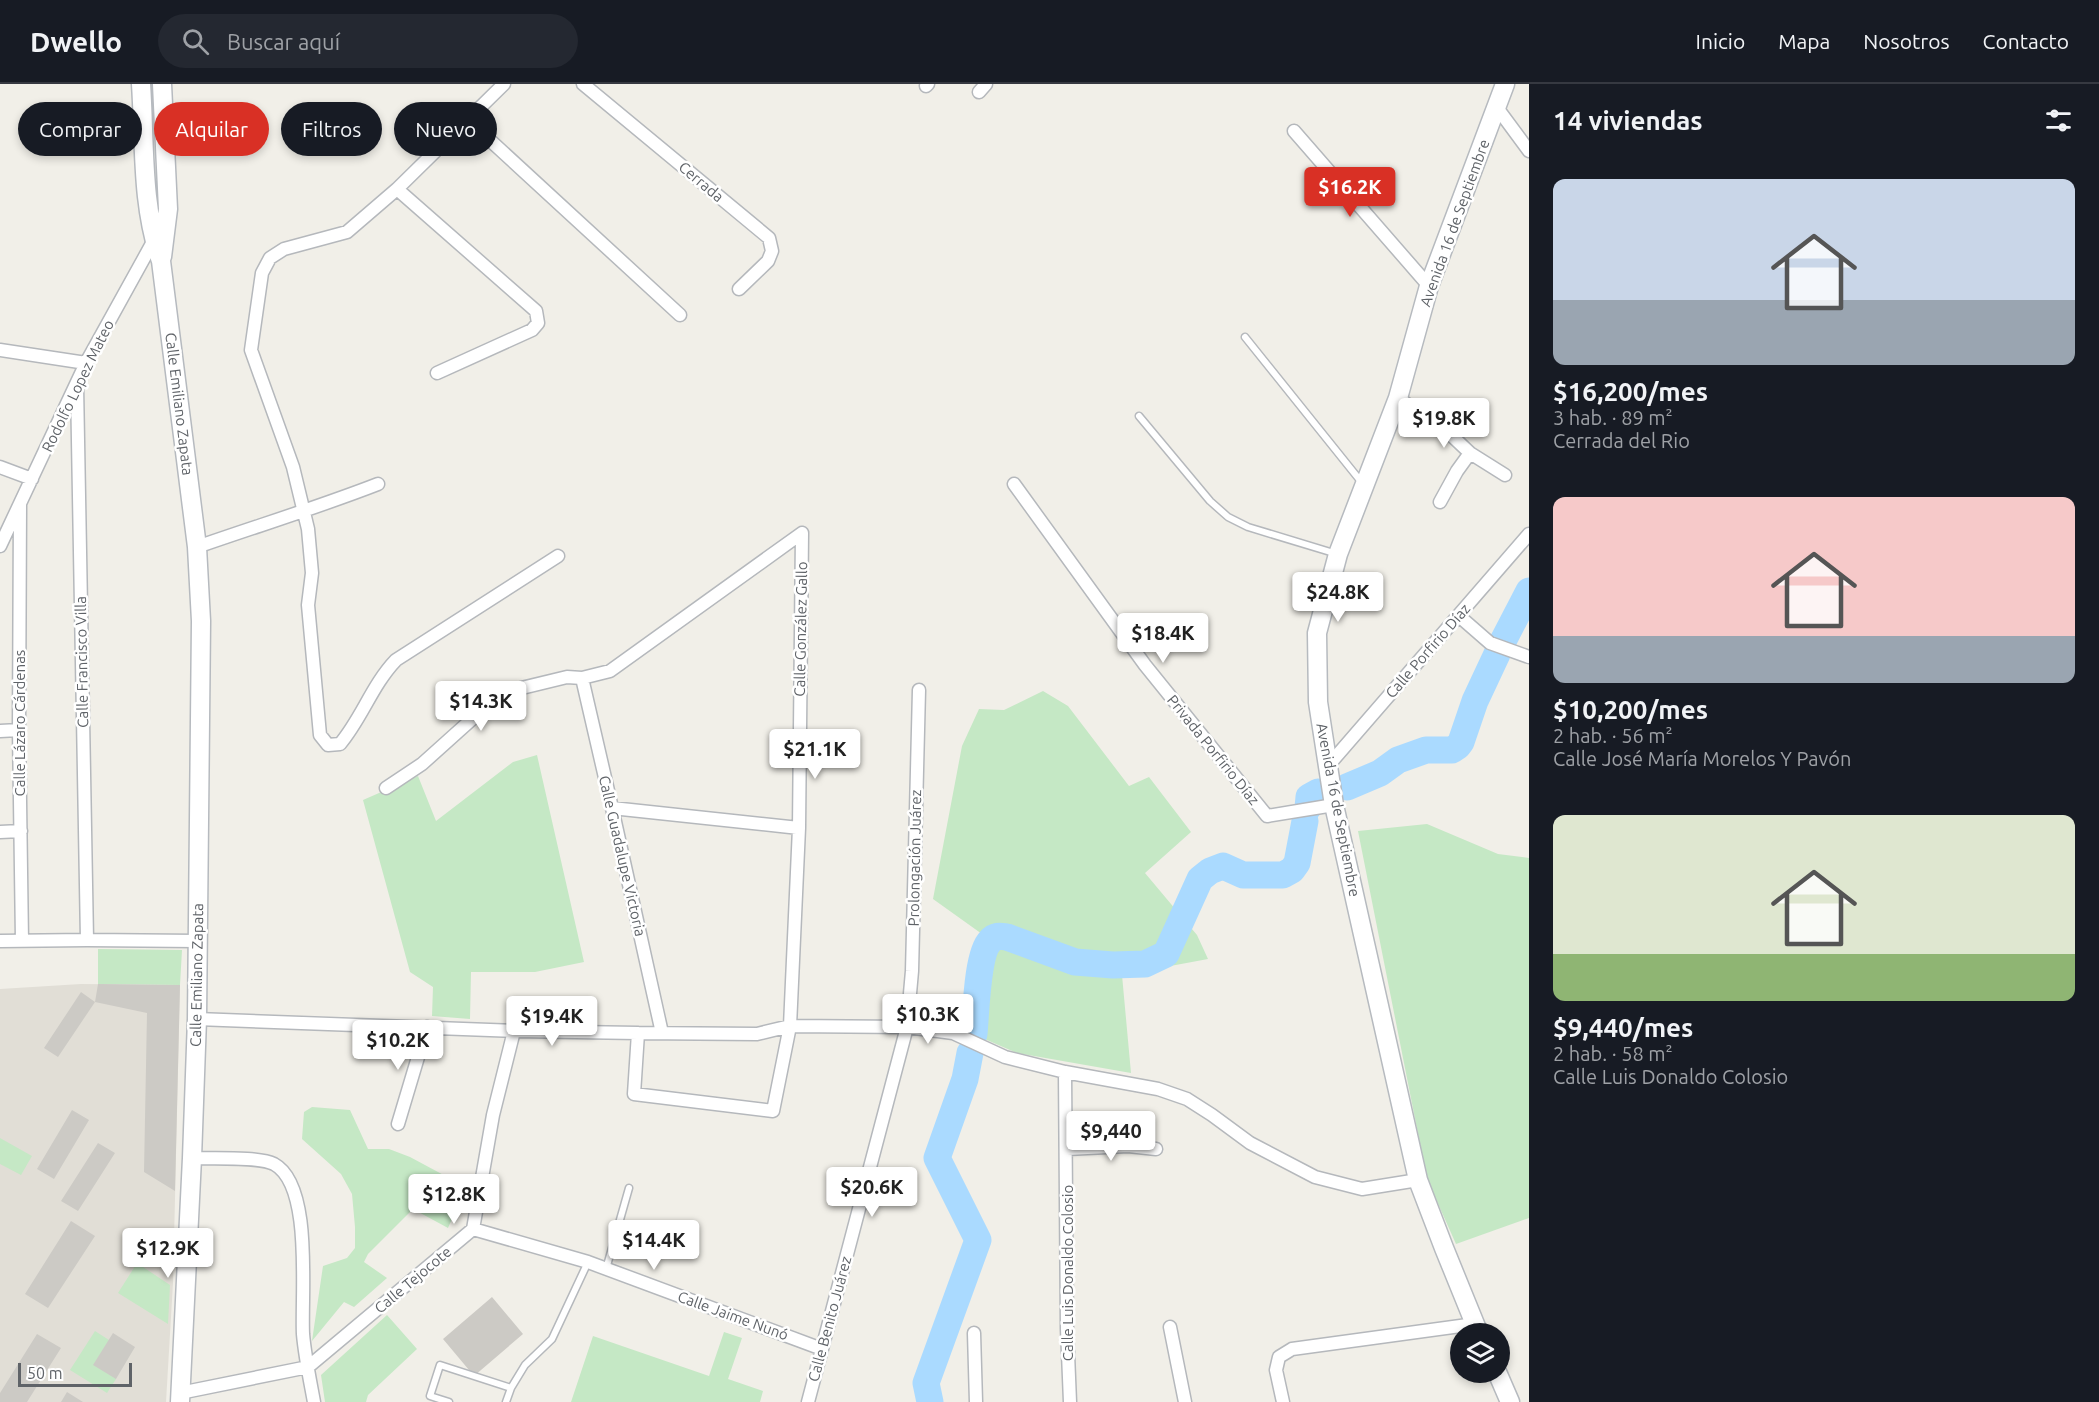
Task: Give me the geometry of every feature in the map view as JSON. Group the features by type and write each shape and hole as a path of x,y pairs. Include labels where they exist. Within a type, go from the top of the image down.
{"main road":[{"name":"Calle Emiliano Zapata","path":"141,84 148,211 159,236 196,547 201,621 197,1019 180,1398"},
{"name":"Calle Emiliano Zapata","path":"159,236 168,209 162,84"},
{"name":"Avenida 16 de Septiembre","path":"1475,1323 1418,1180 1334,805 1318,702 1317,633 1338,554 1398,398 1429,286 1498,109 1505,84"},
{"path":"1501,1383 1509,1402"}],"street":[{"path":"486,102 504,84"},
{"name":"Cerrada","path":"584,84 768,238 772,251 768,261 739,290"},
{"path":"1498,109 1529,151"},
{"path":"1294,131 1429,286"},
{"path":"497,147 680,315"},
{"path":"431,156 347,232 284,249 270,258 261,273 250,350 293,466 304,511 312,573 308,605 320,735 328,745 340,744 351,731 383,673 396,660 558,556"},
{"path":"397,189 536,311 538,323 532,330 437,373"},
{"name":"Rodolfo Lopez Mateo","path":"0,546 86,363 159,236"},
{"path":"0,350 86,363"},
{"name":"Calle Francisco Villa","path":"77,385 87,940"},
{"path":"1398,398 1451,435 1470,453 1505,475"},
{"path":"1440,502 1470,453"},
{"path":"0,467 32,479"},
{"path":"196,547 378,484"},
{"name":"Privada Porfirio Díaz","path":"1014,484 1145,665 1267,816 1334,805"},
{"name":"Calle Lázaro Cárdenas","path":"20,505 22,941"},
{"name":"Calle González Gallo","path":"582,678 610,671 802,533 800,828 790,1026 773,1111 634,1094 638,1033"},
{"name":"Calle Porfirio Díaz","path":"1327,767 1529,534"},
{"path":"1459,616 1490,643 1529,657"},
{"path":"386,788 422,764 501,693 567,677 582,678"},
{"name":"Calle Guadalupe Victoria","path":"582,678 662,1033"},
{"name":"Prolongación Juárez","path":"907,1027 912,971 919,690"},
{"path":"0,731 20,730"},
{"path":"612,808 800,828"},
{"path":"0,832 21,831"},
{"path":"0,941 198,941"},
{"path":"197,1019 513,1032 757,1034 790,1026 907,1027 953,1033 1005,1057 1065,1072 1158,1089 1188,1100 1250,1143 1315,1177 1362,1190 1418,1180"},
{"path":"398,1124 427,1027"},
{"name":"Calle Benito Juárez","path":"808,1402 907,1027"},
{"path":"473,1229 493,1114 513,1032"},
{"name":"Calle Luis Donaldo Colosio","path":"1065,1072 1067,1329 1070,1402"},
{"path":"1067,1149 1128,1146 1156,1149"},
{"path":"192,1158 253,1160 272,1163 283,1170 295,1191 302,1227 303,1335 314,1402"},
{"name":"Calle Jaime Nunó","path":"473,1229 588,1262 822,1349"},
{"name":"Calle Tejocote","path":"308,1367 473,1229"},
{"path":"1170,1326 1185,1402"},
{"path":"1283,1402 1276,1370 1280,1357 1292,1349 1450,1332"},
{"path":"974,1333 976,1402"},
{"path":"180,1398 308,1367"}],"lane":[{"path":"1245,337 1364,486"},
{"path":"1138,416 1210,501 1228,517 1248,527 1338,554"},
{"path":"606,1269 629,1188"},
{"path":"506,1402 511,1388 525,1365 552,1339 588,1262"},
{"path":"449,1402 430,1396 440,1365 511,1388"}],"shaded area":[{"path":"81,984 180,985 173,1283 166,1402 0,1402 0,989"}],"green space":[{"path":"1043,691 1068,706 1129,786 1149,777 1191,832 1145,873 1197,935 1208,959 1122,975 1131,1073 1017,1053 966,1031 982,934 933,899 962,746 979,709 1004,710"},
{"path":"537,755 584,962 535,972 471,972 470,1019 432,1016 433,987 410,972 363,800 418,776 436,821 513,762"},
{"path":"1427,824 1498,854 1529,858 1529,1218 1456,1244 1427,1179 1358,831"},
{"path":"98,949 182,950 180,985 98,984"},
{"path":"312,1107 350,1110 368,1149 389,1149 410,1157 466,1187 448,1228 413,1209 368,1254 364,1262 387,1278 354,1307 344,1302 312,1341 323,1266 347,1258 355,1248 355,1227 352,1194 341,1174 302,1139 304,1112"},
{"path":"0,1138 32,1156 21,1175 0,1164"},
{"path":"137,1263 170,1285 168,1324 118,1293"},
{"path":"387,1315 417,1349 368,1395 366,1402 325,1402 321,1375"},
{"path":"95,1331 109,1340 116,1379 107,1393 70,1370"},
{"path":"724,1332 742,1338 728,1379 763,1391 760,1402 571,1402 593,1336 709,1376"}],"building":[{"path":"98,984 180,985 175,1191 144,1172 147,1013 95,1002"},
{"path":"81,992 95,1002 58,1057 44,1048"},
{"path":"72,1110 89,1120 54,1179 37,1169"},
{"path":"98,1143 115,1153 78,1211 61,1201"},
{"path":"71,1221 95,1236 48,1308 25,1294"},
{"path":"492,1297 523,1334 474,1376 443,1339"},
{"path":"113,1333 135,1347 116,1379 93,1365"},
{"path":"37,1334 61,1348 27,1402 0,1402 0,1393"},
{"path":"67,1392 83,1402 61,1402"}],"waterway":[{"path":"1502,643 1529,591"},
{"path":"1347,787 1380,773 1398,760 1426,750 1452,750 1458,746 1475,701 1497,654"},
{"path":"1308,808 1309,797 1318,792"},
{"path":"974,1034 982,958 990,941 994,938 1007,937 1075,962 1113,965 1145,964 1166,954 1200,879 1210,871 1223,866 1243,875 1283,875 1292,870 1297,863 1305,821"},
{"path":"930,1402 926,1383 978,1240 937,1158 965,1079 970,1053"}]}
